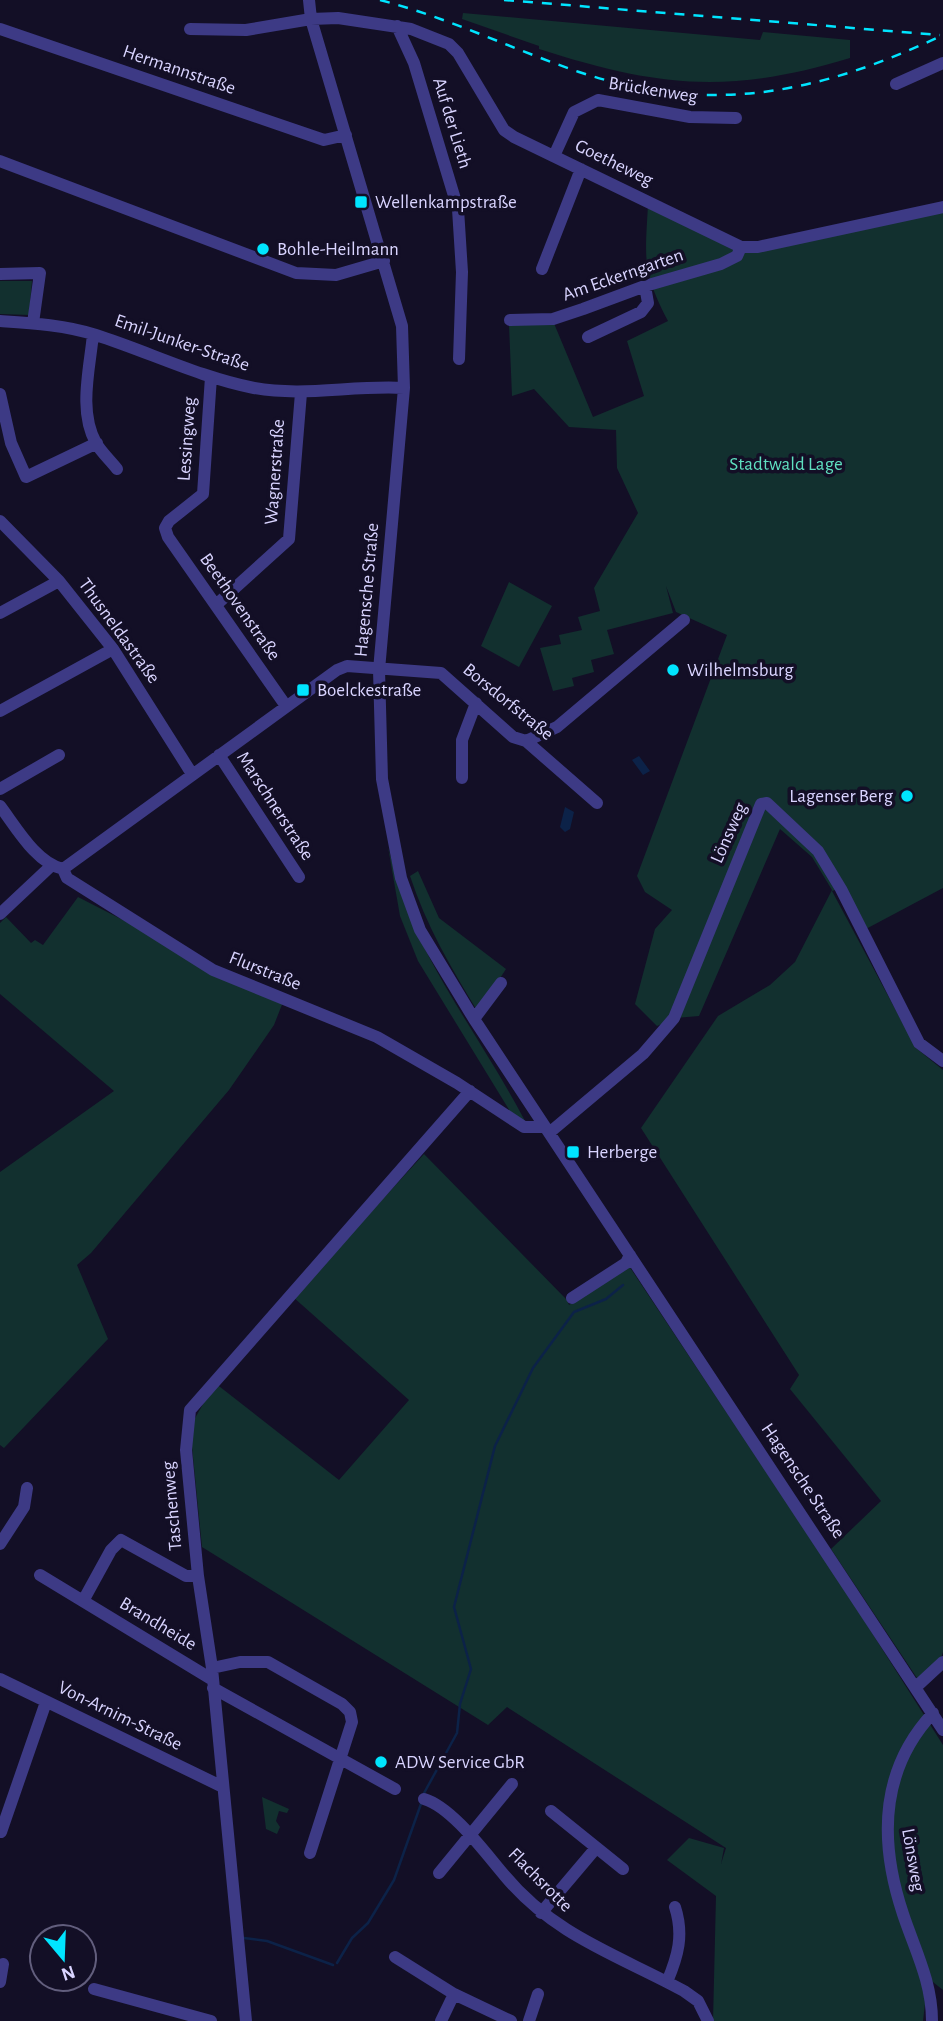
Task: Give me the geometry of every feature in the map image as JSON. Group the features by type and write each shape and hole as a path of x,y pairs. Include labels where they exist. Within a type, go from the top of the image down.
{"street":[{"name":"Hagensche Straße","path":"309,0 311,19 402,326 404,388 379,670 382,779 401,878 420,930 474,1019 943,1730"},
{"name":"Goetheweg","path":"190,29 246,30 311,19 338,18 397,26 449,44 504,130 514,137 741,247"},
{"name":"Auf der Lieth","path":"397,26 414,63 458,209 462,272 459,359"},
{"name":"Hermannstraße","path":"0,29 324,139 346,135"},
{"path":"896,84 943,63"},
{"name":"Brückenweg","path":"554,156 573,112 598,100 679,116 736,118"},
{"path":"0,161 296,273 336,275 384,261"},
{"name":"Am Eckerngarten","path":"542,269 581,169"},
{"path":"741,247 758,247 943,208"},
{"name":"Am Eckerngarten","path":"510,320 553,319 645,286 722,264 737,256 741,247"},
{"path":"0,274 40,273 33,323"},
{"path":"588,337 641,312 648,303 645,286"},
{"name":"Emil-Junker-Straße","path":"0,321 33,323 93,334 211,377 254,388 300,393 404,388"},
{"path":"93,334 87,404 97,443 117,469"},
{"name":"Lessingweg","path":"164,528 203,494 211,377"},
{"name":"Wagnerstraße","path":"216,605 289,539 300,393"},
{"path":"0,394 11,443 26,477 97,443"},
{"name":"Thusneldastraße","path":"0,522 59,581 113,649 192,774"},
{"name":"Beethovenstraße","path":"164,528 286,706"},
{"path":"0,613 59,581"},
{"path":"526,741 557,727 684,620"},
{"path":"0,711 113,649"},
{"path":"0,914 57,867 342,667 379,670"},
{"name":"Borsdorfstraße","path":"379,670 441,673 513,737 526,741 597,803"},
{"path":"462,778 462,740 475,703"},
{"path":"0,789 59,755"},
{"name":"Marschnerstraße","path":"219,755 299,877"},
{"name":"Lönsweg","path":"547,1130 643,1054 674,1018 761,804 767,803 818,851 841,888 919,1043 943,1061"},
{"name":"Flurstraße","path":"0,806 67,878 213,971 377,1037 470,1091 524,1127 547,1130"},
{"path":"474,1019 501,983"},
{"name":"Taschenweg","path":"246,2021 186,1450 190,1410 470,1091"},
{"path":"572,1298 626,1263 629,1255"},
{"path":"0,1544 24,1507 26,1488"},
{"path":"83,1601 111,1550 121,1540 186,1576 198,1576"},
{"name":"Brandheide","path":"40,1575 395,1789"},
{"path":"212,1679 240,1662 268,1662 342,1704 350,1712 352,1722 310,1853"},
{"path":"916,1688 943,1662"},
{"name":"Von-Arnim-Straße","path":"0,1679 223,1787"},
{"path":"1,1832 46,1702"},
{"name":"Lönsweg","path":"932,2021 931,1990 894,1879 886,1814 896,1771 922,1724 933,1713"},
{"path":"439,1873 469,1832 512,1784"},
{"name":"Flachsrotte","path":"424,1799 469,1832 507,1879 541,1913 587,1944 667,1982 698,2001 708,2021"},
{"path":"551,1811 623,1869"},
{"path":"541,1913 596,1848"},
{"path":"667,1982 676,1961 681,1936 675,1908"},
{"path":"395,1957 454,1994 511,2021"},
{"path":"0,1982 3,1964"},
{"path":"98,1990 211,2021"},
{"path":"441,2021 454,1994"},
{"path":"529,2021 538,1994"}],"green space":[{"path":"463,13 760,40 763,32 850,40 850,58 767,78 693,82 658,78 621,72 539,49 539,46 462,19"},
{"name":"Stadtwald Lage","path":"648,205 744,252 943,210 943,888 864,930 842,888 832,891 916,1048 943,1070 943,1652 940,1661 917,1678 831,1549 881,1501 790,1389 799,1375 641,1128 718,1016 770,985 795,962 832,890 812,857 780,829 699,1016 675,1018 657,1026 635,1004 655,929 672,910 645,892 637,876 727,635 676,612 666,586 673,613 607,630 614,654 591,660 594,672 572,678 574,686 553,691 540,648 561,644 559,635 582,630 578,617 600,611 594,588 638,513 617,468 616,430 569,427 534,389 512,396 509,325 553,321 593,417 644,396 627,341 668,321 649,277 646,253"},
{"path":"0,281 32,281 29,315 0,314"},
{"path":"509,582 552,606 519,667 481,646"},
{"path":"388,847 405,905 425,950 525,1121 511,1113 418,961 400,916"},
{"path":"418,871 439,918 506,969 478,1012 431,929 410,876"},
{"path":"78,897 283,1002 274,1025 229,1090 91,1253 77,1265 108,1339 4,1448 0,1445 0,1172 114,1091 0,994 0,923 6,917 31,943 35,940 43,945"},
{"path":"424,1154 569,1305 627,1263 848,1595 943,1745 943,1990 919,1971 926,1996 923,2021 713,2021 716,1896 667,1860 689,1838 724,1848 721,1864 726,1848 507,1707 488,1725 202,1547 190,1427 215,1383 339,1480 409,1400 293,1297"},
{"path":"262,1797 289,1809 287,1813 279,1811 276,1821 280,1827 277,1834 266,1829"}],"water":[{"path":"639,756 650,771 643,775 632,760"},
{"path":"565,807 574,812 570,829 565,832 560,827"}],"waterway":[{"path":"423,1795 457,1733 460,1704 471,1669 454,1607 495,1446 533,1368 574,1312 606,1299 623,1285"},
{"path":"337,1963 352,1938 368,1923 394,1880 422,1801"},
{"path":"244,1938 267,1941 333,1965"}],"railway":[{"path":"380,0 431,16 579,72 628,85 675,93 720,95 765,92 809,84 898,55 943,35"},
{"path":"504,0 940,35"}],"place":[{"name":"Wellenkampstraße","path":"361,202"},
{"name":"Bohle-Heilmann","path":"263,249"},
{"name":"Wilhelmsburg","path":"673,670"},
{"name":"Boelckestraße","path":"303,690"},
{"name":"Lagenser Berg","path":"907,796"},
{"name":"Herberge","path":"573,1152"},
{"name":"ADW Service GbR","path":"381,1762"}]}
